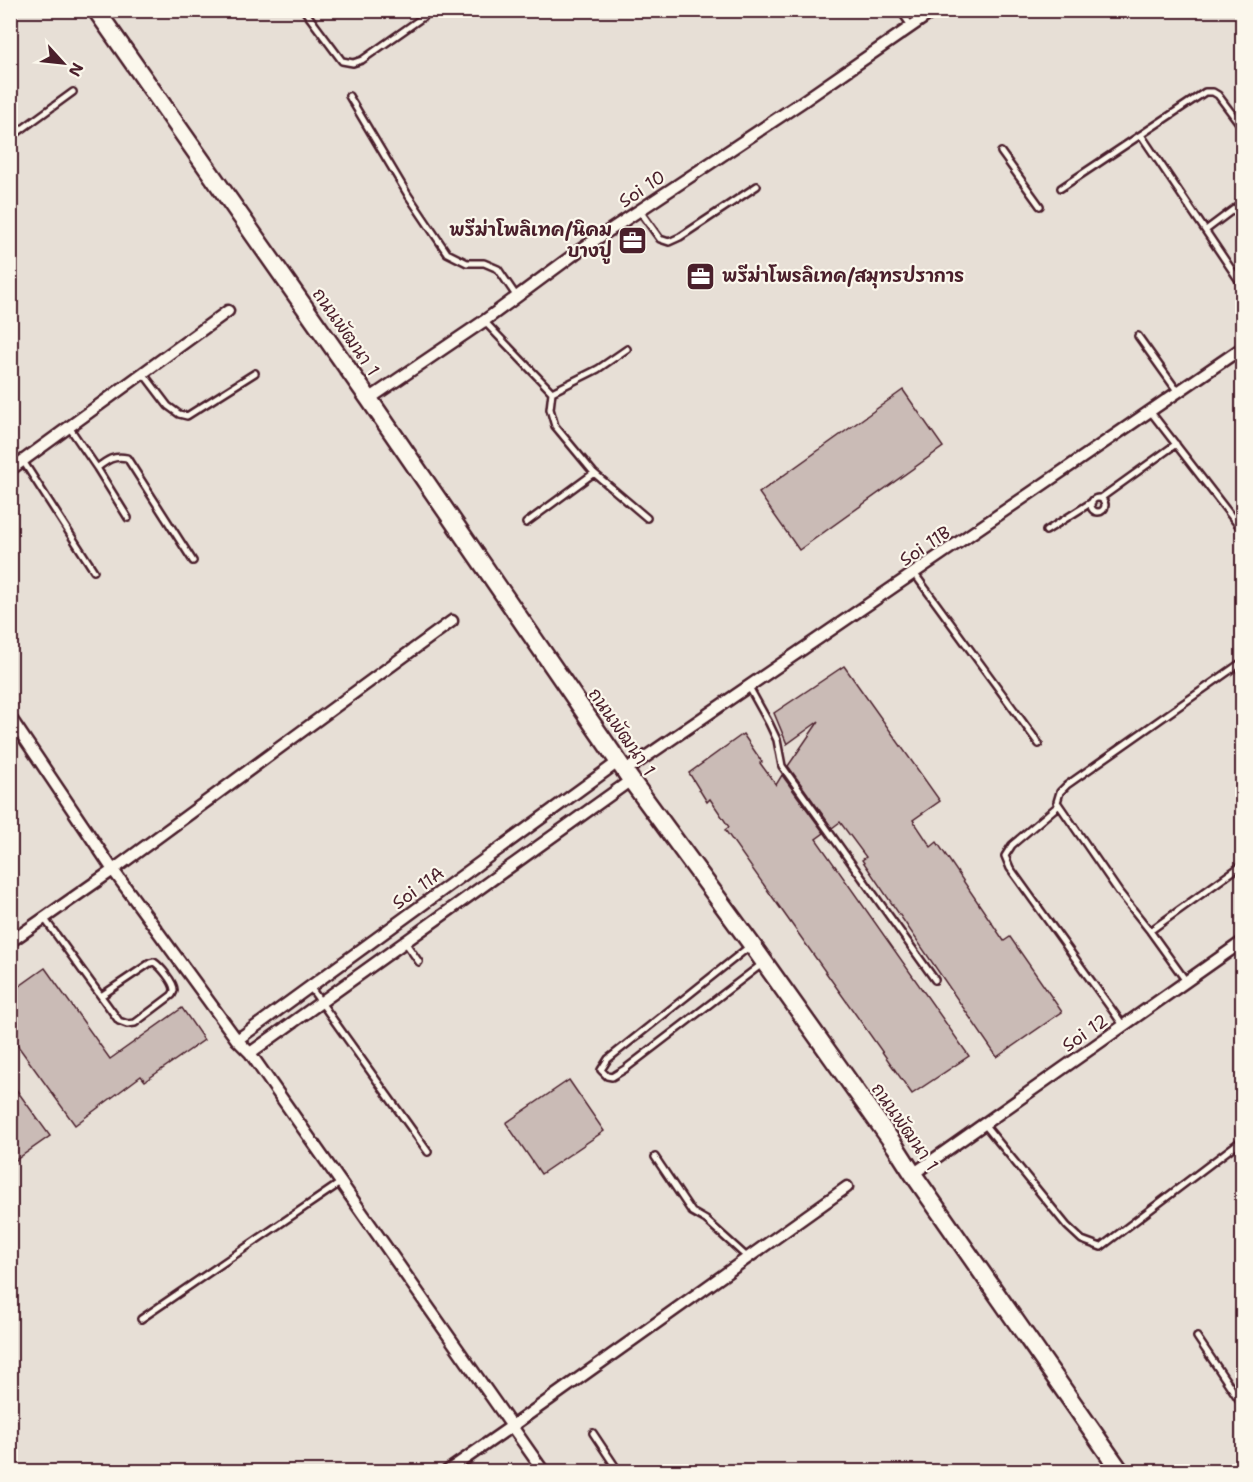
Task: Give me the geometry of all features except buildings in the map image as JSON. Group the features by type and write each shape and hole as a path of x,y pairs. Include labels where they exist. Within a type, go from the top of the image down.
{"main road":[{"name":"ถนนพัฒนา 1","path":"96,10 369,399 625,771 895,1146 1121,1472"}],"street":[{"name":"Soi 10","path":"369,399 484,321 580,250 935,10"},
{"path":"10,470 228,311"},
{"name":"Soi 11B","path":"625,771 1242,348"},
{"path":"10,942 113,870 452,621"},
{"path":"10,717 113,870 237,1040 250,1053 544,1472"},
{"path":"250,1053 429,924 625,771"},
{"name":"Soi 11A","path":"237,1040 418,908 625,771"},
{"path":"418,908 429,924"},
{"name":"Soi 12","path":"913,1174 1242,942"},
{"path":"340,965 350,981"},
{"path":"446,1472 847,1187"}],"lane":[{"path":"304,10 342,62 353,63 362,60 433,10"},
{"path":"900,10 912,27"},
{"path":"10,135 14,135 73,92"},
{"path":"1061,188 1205,92 1218,95 1242,127"},
{"path":"349,96 408,195 447,253 467,262 484,263 498,269 517,297"},
{"path":"1141,135 1242,285"},
{"path":"1001,152 1040,206"},
{"path":"639,211 660,239 669,242 757,186"},
{"path":"1206,230 1242,204"},
{"path":"484,321 552,392"},
{"path":"1138,336 1178,392"},
{"path":"552,392 598,369 627,349"},
{"path":"143,373 168,406 178,414 187,416 255,373"},
{"path":"552,392 550,409 555,426 594,473 647,518"},
{"path":"1150,411 1242,530"},
{"path":"69,427 128,518"},
{"path":"1046,531 1097,498 1101,498 1176,444"},
{"path":"97,468 110,458 119,456 127,458 192,561"},
{"path":"23,461 94,571"},
{"path":"526,523 594,473"},
{"path":"1092,502 1095,511 1102,510 1105,504 1101,498"},
{"path":"914,573 1040,744"},
{"path":"1186,982 1119,892 1057,802 1060,792 1067,785 1242,662"},
{"path":"749,687 777,740 782,766 935,980"},
{"path":"1059,805 1012,845 1005,856 1010,868 1123,1026"},
{"path":"1150,931 1242,865"},
{"path":"44,918 119,1021 127,1024 135,1023 172,995 174,990 172,984 154,962 101,996"},
{"path":"405,942 419,962"},
{"path":"752,945 608,1059 601,1070 607,1077 612,1077 625,1069 764,962"},
{"path":"310,987 428,1152"},
{"path":"984,1124 1067,1226 1082,1240 1101,1246 1242,1140"},
{"path":"655,1157 692,1212 706,1220 748,1258"},
{"path":"141,1319 341,1182"},
{"path":"1197,1337 1242,1404"},
{"path":"593,1433 619,1472"}],"shaded area":[{"path":"11,11 1242,11 1242,1471 11,1471"}],"place":[{"name":"พรีม่าโพลิเทค/นิคม บางปู","path":"633,240"},
{"name":"พรีม่าโพรลิเทค/สมุทรปราการ","path":"701,276"}]}
